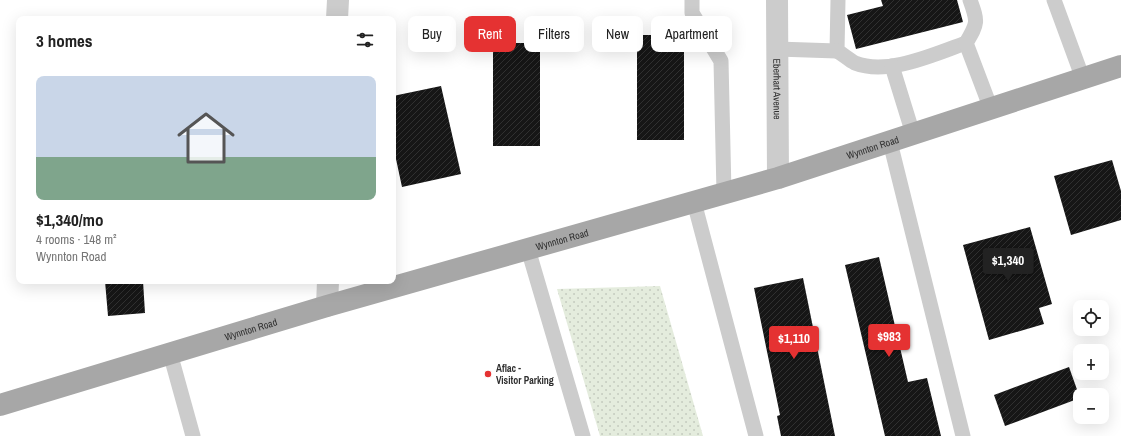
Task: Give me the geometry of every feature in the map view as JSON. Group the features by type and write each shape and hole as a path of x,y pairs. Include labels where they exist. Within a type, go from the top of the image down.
{"main road":[{"name":"Wynnton Road","path":"0,405 327,306 778,178 1121,66"}],"street":[{"path":"337,16 338,0"},
{"name":"Eberhart Avenue","path":"777,0 778,178"},
{"path":"327,306 328,284"}],"lane":[{"path":"692,0 692,13 721,61 724,193"},
{"path":"837,51 838,0"},
{"path":"777,49 837,51 855,63 880,68 899,65 966,43 976,27 977,18 970,0"},
{"path":"1054,0 1084,79"},
{"path":"966,43 990,109"},
{"path":"892,66 913,134"},
{"path":"890,142 963,436"},
{"path":"694,202 756,436"},
{"path":"528,249 583,436"},
{"path":"170,353 193,436"}],"green space":[{"path":"660,286 703,436 600,436 557,289"}],"building":[{"path":"881,0 957,0 963,22 856,49 847,15 883,6"},
{"path":"643,35 651,35 651,52 684,52 684,140 637,140 637,52 643,52"},
{"path":"516,43 524,43 524,52 540,52 540,146 493,146 493,52 516,52"},
{"path":"441,86 461,174 402,187 396,159 396,95"},
{"path":"1112,160 1121,191 1121,220 1071,235 1054,176"},
{"path":"1030,227 1052,304 1039,308 1044,324 989,340 963,245"},
{"path":"879,257 908,382 927,378 941,436 885,436 845,265"},
{"path":"803,278 835,436 781,436 777,416 780,415 754,288"},
{"path":"105,284 143,284 145,313 108,316"},
{"path":"1069,367 1076,388 1073,388 1073,401 1005,426 994,395"}],"place":[{"name":"Aflac - Visitor Parking","path":"488,374"}]}
